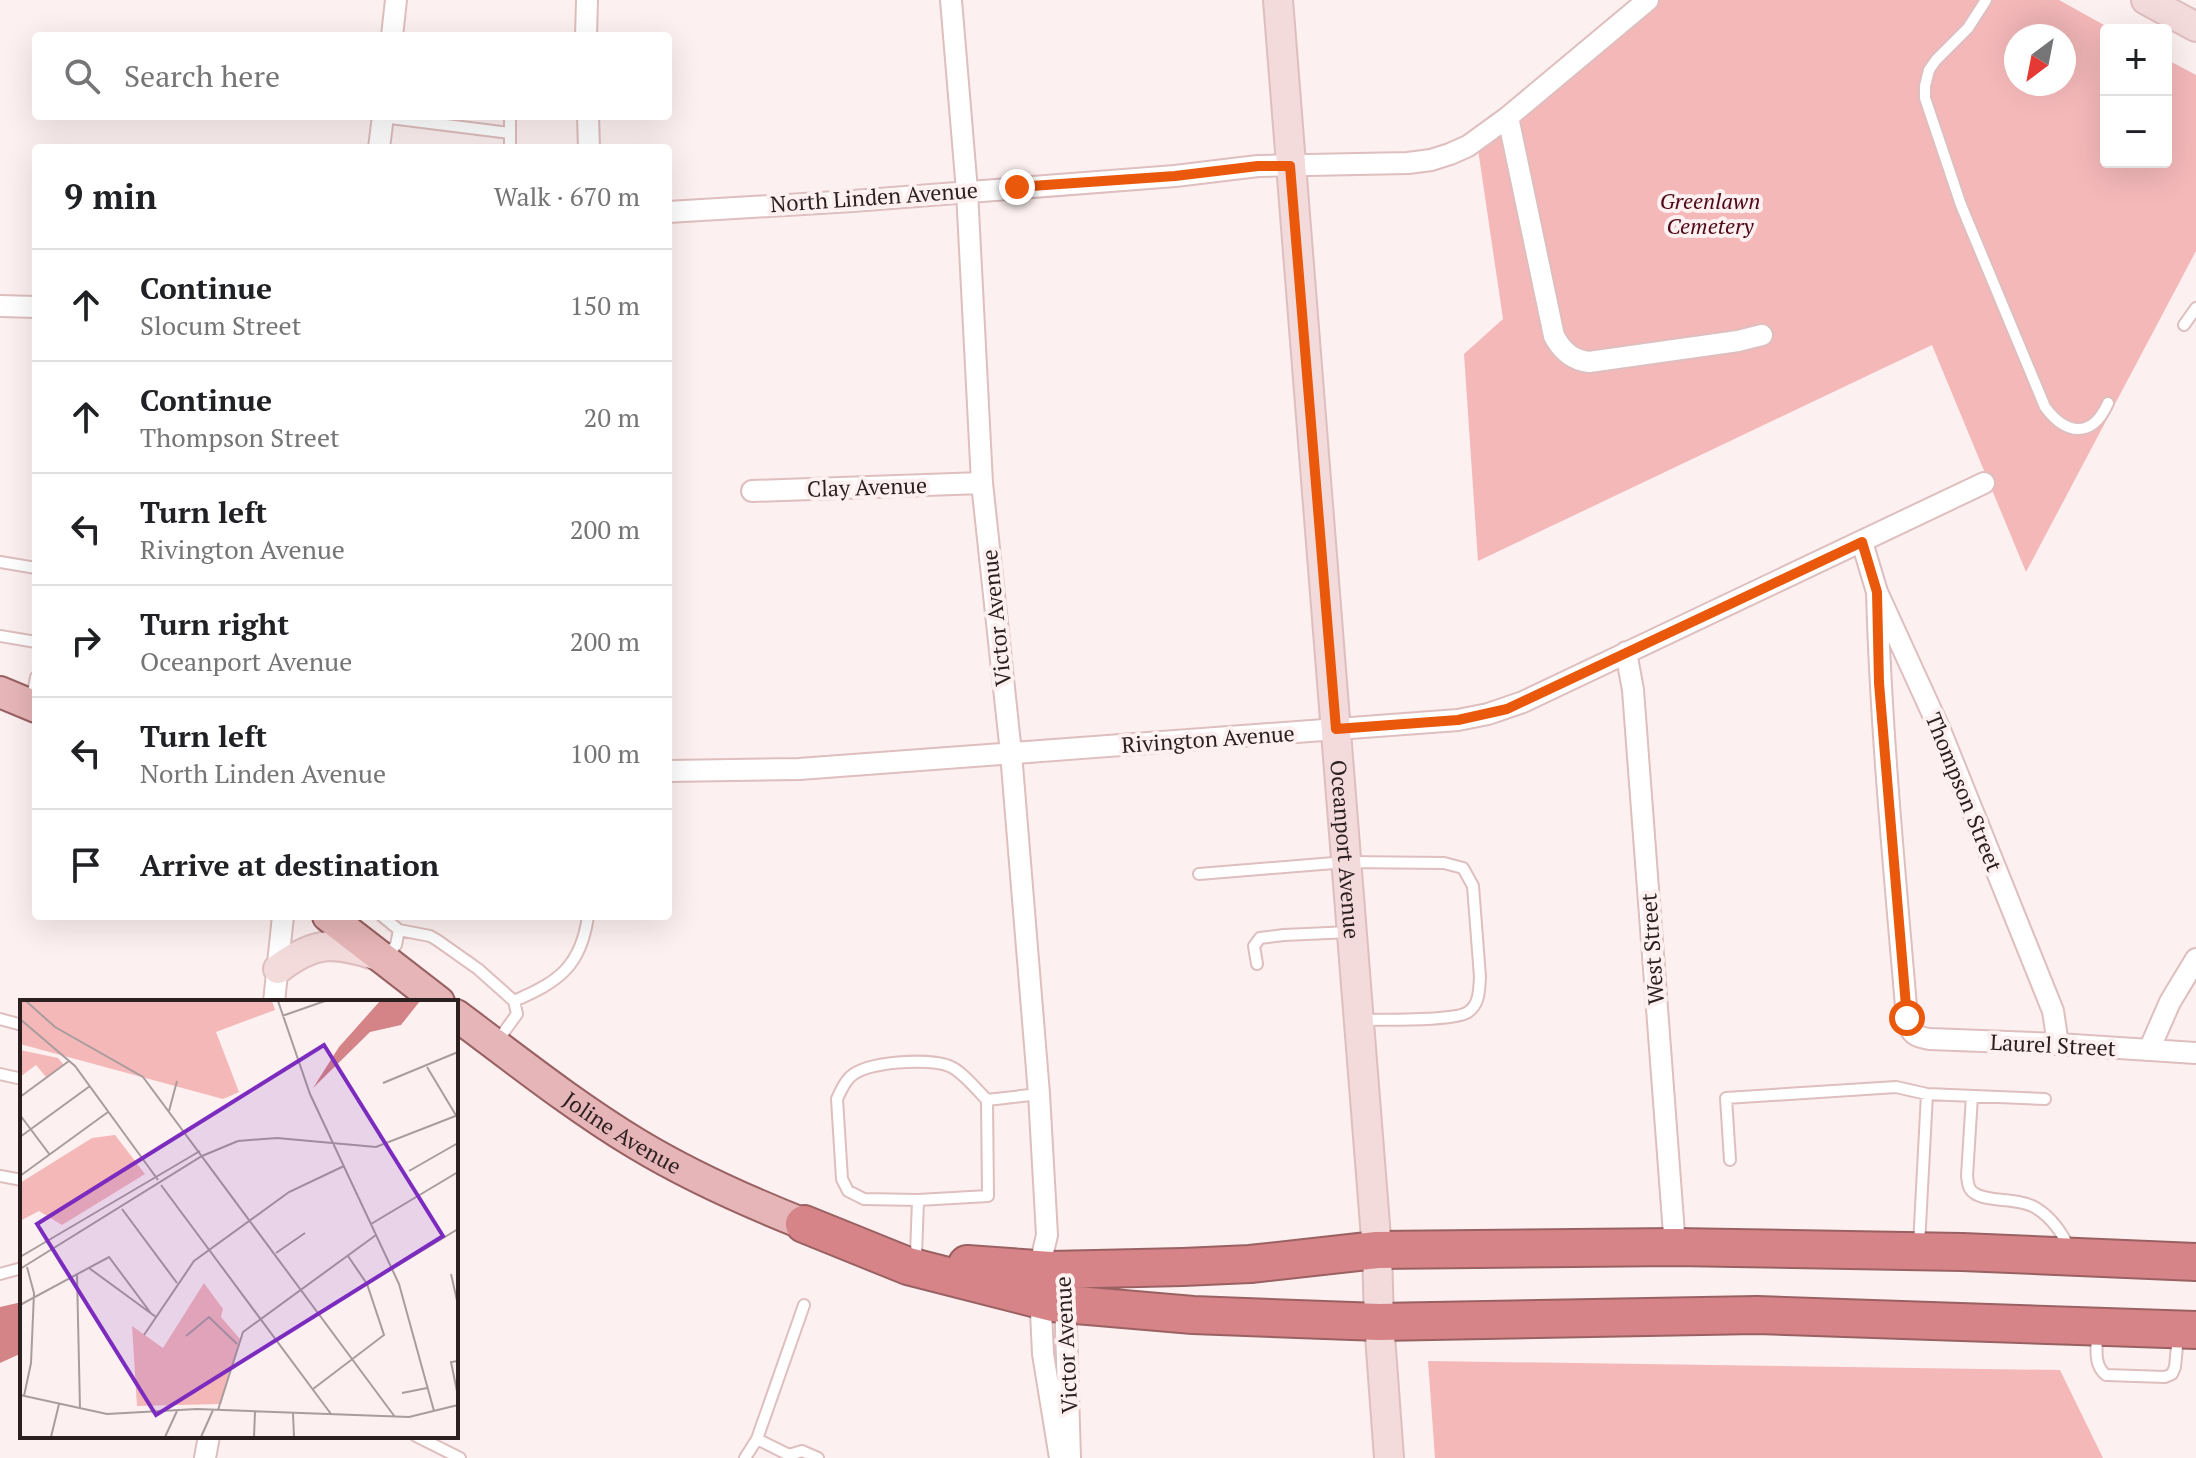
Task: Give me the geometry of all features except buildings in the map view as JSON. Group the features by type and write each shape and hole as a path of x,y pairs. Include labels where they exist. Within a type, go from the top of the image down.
{"highway":[{"path":"804,1224 896,1251 1051,1276 1193,1315 1379,1322 1757,1315 2188,1330"},
{"path":"804,1224 908,1266 1051,1276 1250,1264 1377,1250 1675,1247 1918,1251 2196,1262"}],"main road":[{"path":"0,692 32,696"},
{"path":"333,920 436,1000"},
{"name":"Joline Avenue","path":"458,1016 636,1144 701,1180 804,1224"}],"street":[{"path":"392,32 396,0"},
{"path":"586,32 587,0"},
{"name":"Victor Avenue","path":"951,0 967,191 982,483 1011,753 1051,1276 1070,1458"},
{"name":"Oceanport Avenue","path":"1278,0 1377,1250 1389,1458"},
{"name":"North Linden Avenue","path":"672,212 1175,176 1258,166 1431,160 1468,146 1508,117 1648,0"},
{"path":"2146,0 2196,27"},
{"path":"1508,117 1554,336 1570,356 1589,362 1762,335"},
{"path":"379,144 382,120"},
{"path":"588,120 589,144"},
{"path":"0,306 32,307"},
{"name":"Clay Avenue","path":"752,491 982,483"},
{"name":"Rivington Avenue","path":"672,771 799,769 1458,720 1488,714 1523,702 1984,483"},
{"name":"Thompson Street","path":"1862,542 1877,592 1940,730 2053,1011 2058,1044"},
{"name":"Laurel Street","path":"1877,592 1883,735 1907,1018 1912,1034 1930,1039 2196,1053"},
{"name":"West Street","path":"1626,652 1633,690 1675,1247"},
{"path":"274,1000 283,920"},
{"path":"278,969 297,955 335,945 380,958"},
{"path":"2149,1050 2170,1002 2196,959"},
{"name":"Victor Avenue","path":"1051,1276 1043,1354 1060,1458"},
{"path":"205,1458 209,1438"}],"lane":[{"path":"1986,0 1968,28 1929,70 1925,86 1928,110 1961,205 2045,407 2055,419 2077,430 2097,419 2108,403"},
{"path":"412,120 510,133"},
{"path":"510,120 510,144"},
{"path":"2184,325 2196,308"},
{"path":"0,562 32,567"},
{"path":"0,636 32,641"},
{"path":"1199,874 1346,862 1454,864 1463,868 1473,886 1479,990 1476,1002 1469,1012 1449,1017 1359,1020"},
{"path":"387,920 399,930 437,940 478,969 514,1001 517,1014 495,1044"},
{"path":"514,1001 547,987 569,966 579,952 588,920"},
{"path":"380,958 396,945 399,930"},
{"path":"1257,964 1254,946 1260,938 1352,931"},
{"path":"0,1019 20,1024"},
{"path":"925,1061 952,1067 987,1100 988,1196 864,1199 848,1191 842,1179 837,1099 850,1077 871,1067 925,1061"},
{"path":"0,1074 20,1079"},
{"path":"1730,1160 1726,1098 1896,1087 1927,1094 2045,1099"},
{"path":"987,1100 1039,1094"},
{"path":"1918,1251 1927,1094"},
{"path":"1972,1096 1969,1187 1983,1197 2020,1201 2035,1207 2051,1219 2074,1256"},
{"path":"0,1176 20,1180"},
{"path":"916,1255 918,1200"},
{"path":"0,1274 20,1269"},
{"path":"749,1457 804,1305"},
{"path":"2097,1326 2097,1363 2106,1375 2165,1377 2172,1374 2188,1330"},
{"path":"420,1438 460,1458"},
{"path":"757,1439 788,1456 802,1451 818,1458"}],"green space":[{"name":"Greenlawn Cemetery","path":"1637,0 2059,0 2102,24 2100,168 2172,168 2172,62 2196,75 2196,251 2026,572 1932,345 1478,561 1464,354 1503,319 1475,129"},
{"path":"1428,1361 2060,1370 2103,1458 1435,1458"}],"shaded area":[{"path":"20,1302 20,1354 0,1363 0,1307"}],"route":[{"path":"1017,187 1175,176 1258,166 1290,166 1336,729 1458,720 1507,709 1837,551 1862,542 1877,592 1879,683 1907,1018"}]}
